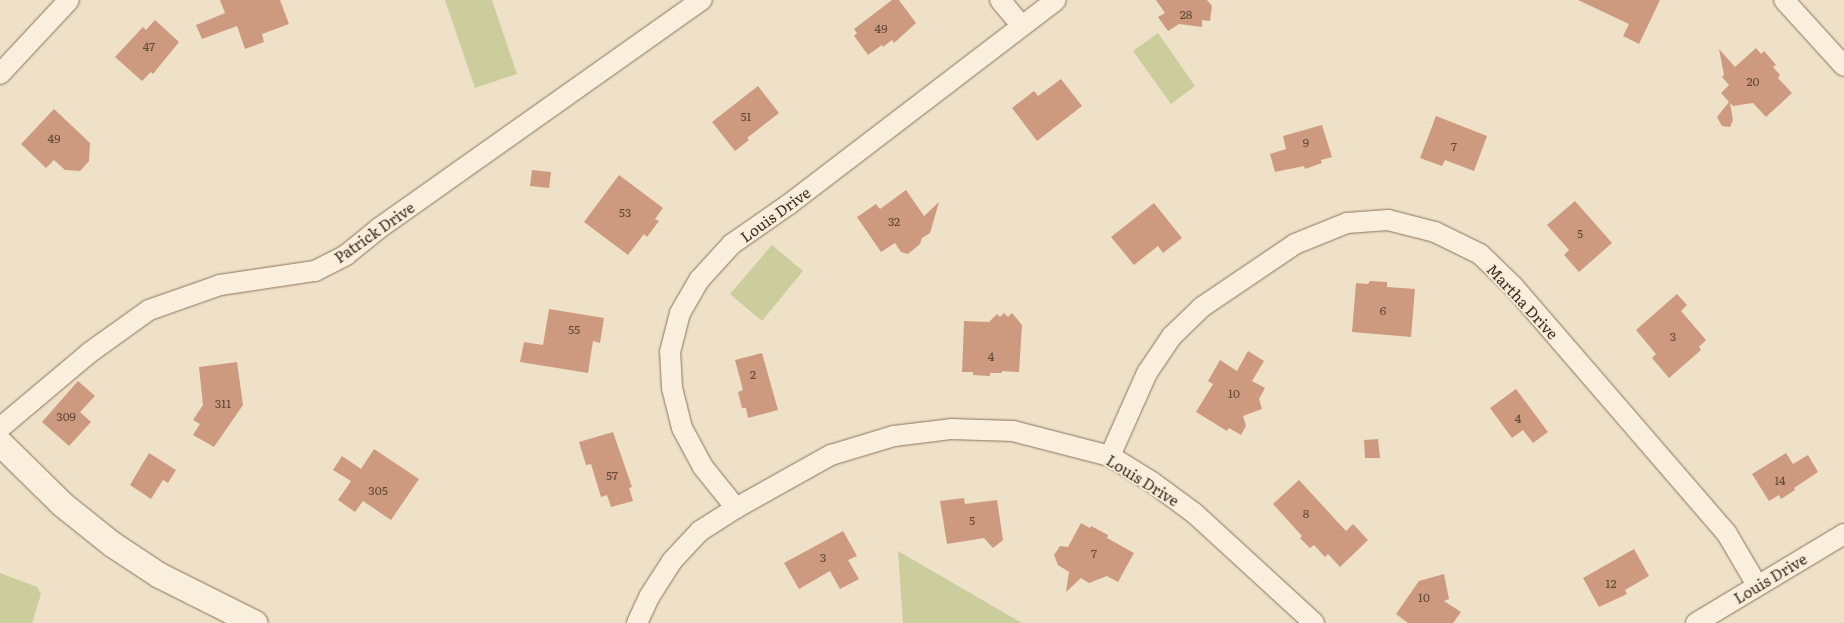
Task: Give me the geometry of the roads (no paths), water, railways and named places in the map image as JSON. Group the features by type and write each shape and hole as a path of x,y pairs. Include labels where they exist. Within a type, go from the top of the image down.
{"street":[{"path":"0,74 69,0"},
{"name":"Patrick Drive","path":"0,428 89,353 149,310 220,285 315,271 346,255 378,229 702,0"},
{"path":"1000,0 1021,25"},
{"name":"Louis Drive","path":"736,508 703,467 686,436 682,428 672,388 670,352 680,313 700,279 732,244 788,205 1056,0"},
{"path":"1784,0 1844,66"},
{"name":"Martha Drive","path":"1110,456 1147,372 1172,336 1202,307 1295,244 1347,223 1388,220 1435,232 1480,254 1514,287 1727,534 1757,585"},
{"name":"Louis Drive","path":"637,623 649,597 672,561 700,531 736,508 831,454 894,436 951,429 1013,431 1110,456 1152,482 1194,513 1314,623"},
{"path":"0,443 62,504 112,544 159,575 255,623"},
{"name":"Louis Drive","path":"1696,623 1844,534"}]}
